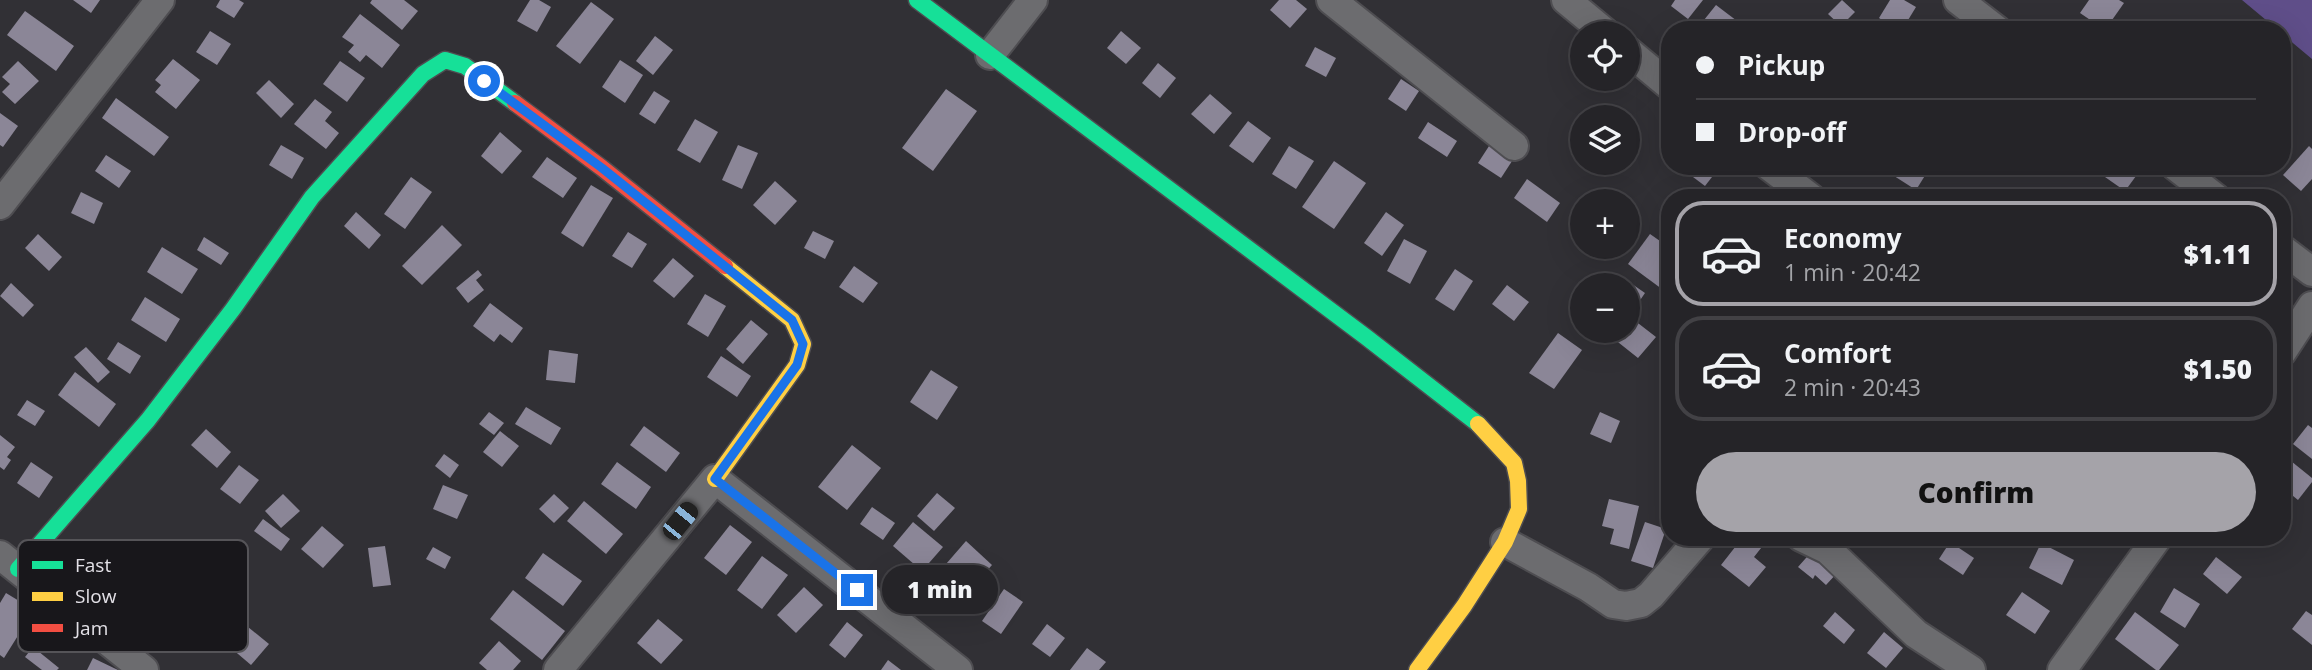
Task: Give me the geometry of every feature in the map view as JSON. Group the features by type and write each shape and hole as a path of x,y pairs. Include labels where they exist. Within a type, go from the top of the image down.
{"street":[{"path":"0,205 160,0"},
{"path":"917,0 1366,337 1481,427 1514,463 1519,509 1505,542 1464,606 1417,670"},
{"path":"990,55 1033,0"},
{"path":"1331,0 1514,146"},
{"path":"1566,0 1591,21"},
{"path":"1958,0 1985,21"},
{"path":"31,540 148,420 233,309 312,197 423,74 445,60 465,66 581,152 792,320 803,344 797,365 715,479 558,670"},
{"path":"1640,61 1661,78"},
{"path":"1781,175 1799,189"},
{"path":"2187,175 2204,189"},
{"path":"2291,256 2312,272"},
{"path":"2291,338 2312,306"},
{"path":"715,479 958,670"},
{"path":"1505,542 1588,587 1613,604 1626,606 1641,603 1693,546"},
{"path":"1820,546 1828,550 1916,634 1971,670"},
{"path":"2062,670 2152,546"},
{"path":"122,652 144,670"}],"shaded area":[{"path":"2242,0 2312,0 2312,59 2291,42 2291,21 2267,21"}],"building":[{"path":"73,0 100,0 91,13"},
{"path":"220,0 239,0 244,3 234,18 216,7"},
{"path":"372,0 404,0 418,11 402,30 370,3"},
{"path":"530,0 539,0 551,7 537,32 517,21"},
{"path":"1279,0 1296,0 1307,9 1290,28 1270,10"},
{"path":"1675,0 1703,0 1688,19 1671,6"},
{"path":"1842,0 1855,12 1846,21 1836,21 1828,14"},
{"path":"1890,0 1904,0 1916,7 1907,21 1884,21 1879,18"},
{"path":"2089,0 2119,0 2124,3 2111,21 2092,21 2080,13"},
{"path":"591,2 614,19 580,64 556,46"},
{"path":"1716,5 1737,21 1703,21"},
{"path":"25,11 74,46 56,71 7,35"},
{"path":"360,14 400,45 382,68 366,55 360,62 348,52 354,45 342,37"},
{"path":"210,31 231,44 217,65 196,52"},
{"path":"1121,31 1141,48 1126,64 1107,48"},
{"path":"655,36 673,50 653,75 636,61"},
{"path":"1315,47 1336,58 1326,77 1305,66"},
{"path":"173,59 200,80 176,109 155,92 161,85 155,80"},
{"path":"620,60 643,75 625,103 602,87"},
{"path":"18,61 39,81 15,104 2,92 10,84 2,77"},
{"path":"340,61 365,78 347,102 323,84"},
{"path":"1158,63 1176,78 1160,98 1142,83"},
{"path":"1401,79 1419,91 1406,111 1388,99"},
{"path":"269,80 294,104 281,118 256,93"},
{"path":"946,89 977,111 933,171 902,148"},
{"path":"654,91 670,101 655,124 639,114"},
{"path":"1210,94 1232,113 1214,134 1191,114"},
{"path":"116,98 169,137 154,156 102,118"},
{"path":"315,99 332,112 325,121 339,133 326,149 294,124"},
{"path":"0,113 18,126 3,147 0,145"},
{"path":"695,119 718,132 700,163 677,150"},
{"path":"1248,121 1271,138 1253,163 1229,146"},
{"path":"1428,122 1457,141 1447,157 1418,138"},
{"path":"500,132 522,151 502,174 481,156"},
{"path":"1491,143 1514,158 1501,178 1478,163"},
{"path":"281,145 304,158 292,179 269,165"},
{"path":"738,145 758,153 742,189 722,180"},
{"path":"1289,146 1314,161 1296,189 1272,174"},
{"path":"2309,146 2312,149 2312,179 2301,191 2283,175 2291,175 2291,166"},
{"path":"106,155 131,171 119,188 95,171"},
{"path":"547,157 577,178 563,198 532,177"},
{"path":"1334,161 1366,183 1334,229 1302,207"},
{"path":"1690,175 1714,175 1705,186"},
{"path":"1893,175 1925,175 1914,189"},
{"path":"2137,175 2126,189 2122,189 2105,177"},
{"path":"411,177 432,192 405,229 384,214"},
{"path":"1527,179 1560,203 1547,222 1514,198"},
{"path":"775,181 797,201 775,225 753,205"},
{"path":"591,185 613,198 583,247 561,233"},
{"path":"81,192 103,203 94,224 71,213"},
{"path":"356,212 381,235 369,249 344,226"},
{"path":"1386,212 1404,225 1382,256 1364,243"},
{"path":"442,225 462,245 422,285 402,266"},
{"path":"813,231 834,241 825,259 804,248"},
{"path":"628,232 647,244 632,268 612,256"},
{"path":"38,234 62,257 49,271 25,248"},
{"path":"1650,234 1661,242 1661,288 1628,264 1632,259 1640,259 1640,248"},
{"path":"204,237 229,253 221,265 197,250"},
{"path":"1404,239 1427,251 1410,284 1387,271"},
{"path":"162,247 198,269 182,294 147,272"},
{"path":"673,258 694,276 674,298 653,281"},
{"path":"854,266 878,283 863,303 839,287"},
{"path":"1455,269 1473,281 1454,311 1435,299"},
{"path":"478,270 482,275 476,280 484,290 468,303 456,288"},
{"path":"11,283 34,305 23,317 0,296"},
{"path":"1507,285 1529,302 1514,321 1492,304"},
{"path":"705,294 726,306 708,337 687,324"},
{"path":"145,297 180,319 166,342 131,320"},
{"path":"490,303 523,328 512,343 500,334 494,342 473,326"},
{"path":"751,320 768,334 743,364 726,349"},
{"path":"1640,325 1656,337 1638,358 1619,343 1640,343"},
{"path":"1558,333 1582,350 1554,389 1529,373"},
{"path":"118,342 141,356 130,374 107,359"},
{"path":"86,347 110,372 98,383 74,357"},
{"path":"549,350 578,354 575,383 546,380"},
{"path":"721,356 751,376 737,397 707,377"},
{"path":"931,370 958,387 937,420 910,402"},
{"path":"75,372 116,404 99,427 58,395"},
{"path":"27,400 45,411 35,426 17,415"},
{"path":"526,407 561,428 551,445 515,424"},
{"path":"489,412 504,423 494,435 479,424"},
{"path":"1600,412 1620,421 1611,443 1590,434"},
{"path":"2308,425 2312,428 2312,459 2293,444"},
{"path":"644,426 680,453 666,472 630,445"},
{"path":"206,429 231,452 217,468 191,445"},
{"path":"500,431 519,446 502,467 483,452"},
{"path":"0,435 15,447 7,457 11,460 4,470 0,467"},
{"path":"852,445 881,468 847,510 818,487"},
{"path":"444,454 459,465 450,478 435,466"},
{"path":"2291,461 2312,478 2312,482 2298,500 2291,494"},
{"path":"31,462 53,477 39,498 17,483"},
{"path":"617,462 651,487 636,509 601,484"},
{"path":"239,465 259,480 240,504 220,489"},
{"path":"443,485 468,495 457,519 433,509"},
{"path":"937,493 955,508 934,531 917,516"},
{"path":"283,494 300,511 281,528 265,511"},
{"path":"554,494 569,508 554,523 539,509"},
{"path":"1609,499 1639,506 1629,549 1610,544 1614,529 1602,526"},
{"path":"584,501 623,534 606,554 567,521"},
{"path":"872,507 895,523 883,540 860,524"},
{"path":"263,519 290,539 281,551 254,531"},
{"path":"913,522 943,547 922,571 893,546"},
{"path":"1645,522 1661,527 1661,544 1653,568 1631,561"},
{"path":"730,525 752,542 726,575 704,558"},
{"path":"322,526 344,545 323,568 301,549"},
{"path":"966,541 992,565 960,602 933,579"},
{"path":"385,546 391,585 373,587 368,548"},
{"path":"1736,546 1763,546 1754,557 1766,567 1749,587 1721,565"},
{"path":"1947,546 1956,546 1974,558 1963,575 1939,559"},
{"path":"2040,546 2047,546 2074,560 2062,585 2029,568"},
{"path":"433,547 451,557 445,569 426,559"},
{"path":"1813,550 1838,572 1826,585 1815,575 1813,579 1798,567"},
{"path":"543,553 582,581 563,606 525,578"},
{"path":"762,556 788,575 762,609 737,590"},
{"path":"2216,557 2242,577 2227,594 2203,574"},
{"path":"804,587 823,605 796,633 777,615"},
{"path":"2174,588 2200,604 2185,628 2160,612"},
{"path":"1004,589 1023,602 1001,634 982,621"},
{"path":"513,590 565,631 542,660 490,619"},
{"path":"2022,592 2050,611 2035,634 2006,615"},
{"path":"6,593 18,600 18,636 4,658 0,655 0,603"},
{"path":"2306,611 2312,615 2312,645 2292,629"},
{"path":"1835,612 1855,630 1844,644 1823,626"},
{"path":"2135,612 2179,645 2159,670 2115,639"},
{"path":"658,619 683,640 661,664 637,643"},
{"path":"847,622 863,635 845,658 829,645"},
{"path":"1047,624 1065,638 1050,657 1032,644"},
{"path":"248,627 269,644 251,665 236,652 248,652"},
{"path":"1884,632 1903,648 1886,668 1867,653"},
{"path":"499,641 521,661 513,670 487,670 479,663"},
{"path":"1087,648 1106,662 1099,670 1070,670"},
{"path":"29,652 39,652 59,668 42,670 25,657"},
{"path":"93,658 118,670 87,670"},
{"path":"888,660 901,670 881,670"}],"traffic: fast":[{"path":"917,0 1478,424"},
{"path":"43,540 148,420 233,309 312,197 423,74 445,60 465,66 515,103"}],"traffic: slow":[{"path":"715,479 797,365 803,344 792,320 725,266"},
{"path":"1417,670 1464,606 1505,542 1519,509 1514,463 1478,424"}],"traffic: jam":[{"path":"515,103 725,266"}],"route":[{"path":"484,81 602,168 792,320 803,344 797,365 715,479 857,590"}]}
